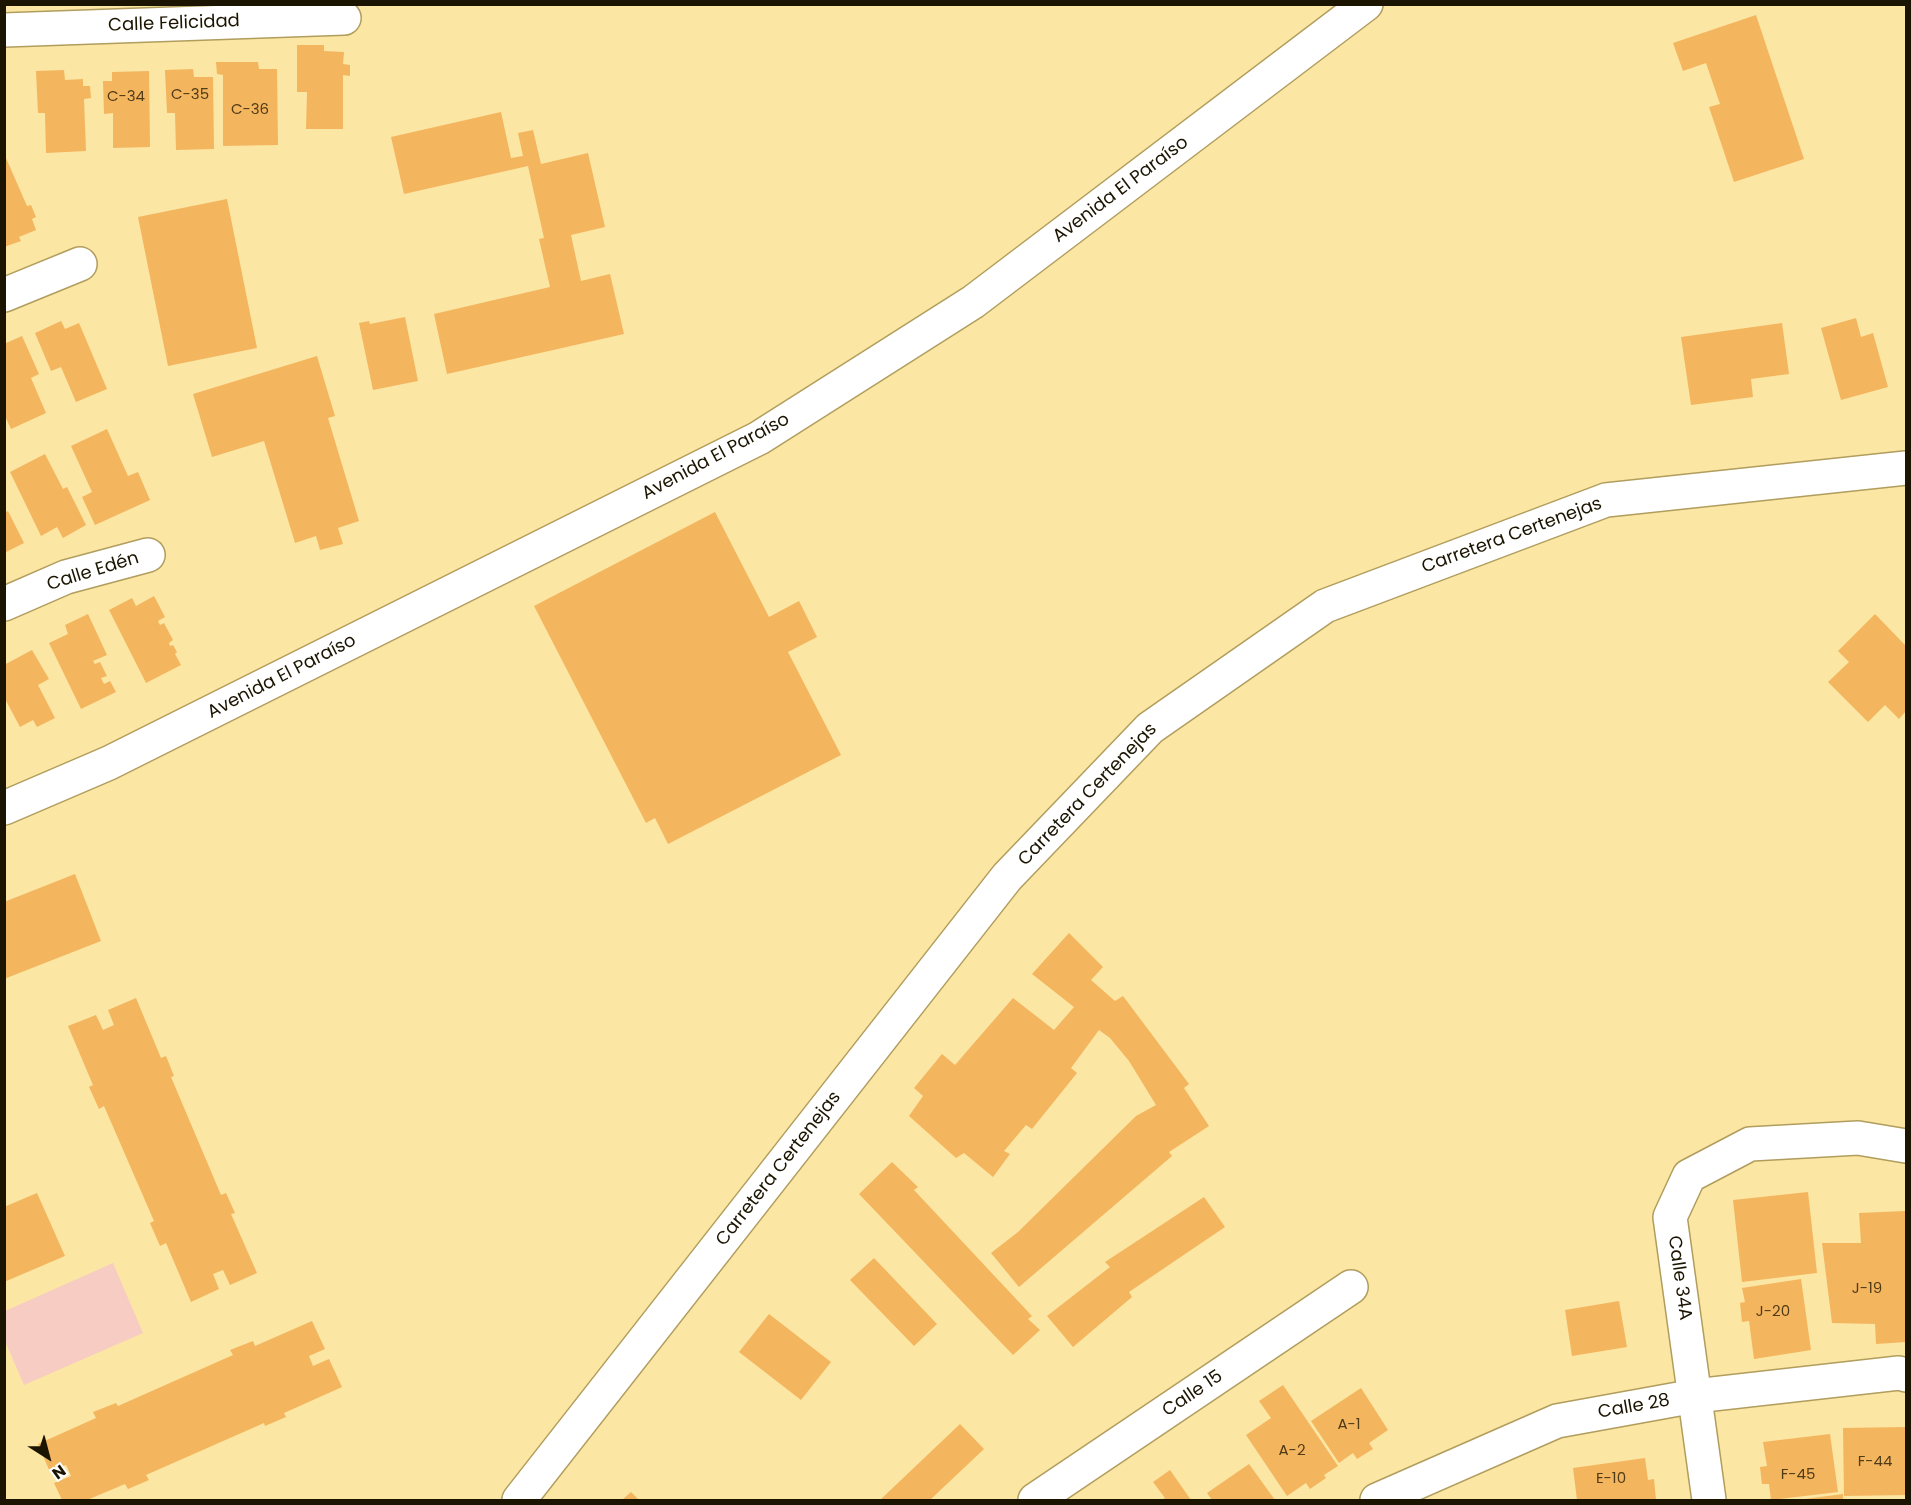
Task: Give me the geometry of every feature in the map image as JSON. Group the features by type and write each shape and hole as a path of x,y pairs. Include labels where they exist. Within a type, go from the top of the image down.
{"street":[{"name":"Avenida El Paraíso","path":"4,808 110,763 759,438 973,302 1366,4"},
{"name":"Calle Felicidad","path":"4,30 149,15 344,18"},
{"path":"4,295 80,264"},
{"name":"Carretera Certenejas","path":"519,1500 1007,877 1150,728 1325,606 1606,500 1906,468"},
{"name":"Calle Edén","path":"4,604 66,577 148,555"},
{"name":"Calle 34A","path":"1708,1500 1670,1217 1689,1176 1750,1144 1858,1138 1906,1146"},
{"name":"Calle 15","path":"1035,1500 1351,1287"},
{"name":"Calle 28","path":"1377,1500 1557,1421 1695,1396 1899,1373 1906,1375"}],"shaded area":[{"path":"113,1263 143,1333 24,1385 5,1341 5,1311"}],"building":[{"path":"1756,15 1804,159 1734,182 1709,107 1720,104 1706,63 1683,71 1673,43"},
{"path":"297,45 324,45 324,51 344,52 343,64 350,65 350,76 343,75 343,129 306,129 307,92 297,92"},
{"path":"216,62 258,62 259,69 277,69 278,145 223,146 223,75 217,74"},
{"path":"193,69 194,77 213,77 214,149 176,150 175,113 167,113 165,70"},
{"path":"64,70 65,80 83,79 83,86 90,86 91,98 84,99 86,151 46,153 45,113 38,113 36,71"},
{"path":"149,71 150,147 113,148 113,113 104,114 103,81 112,81 112,72"},
{"path":"501,112 511,158 523,156 518,133 533,130 541,164 588,153 605,227 571,235 581,281 610,274 624,334 447,374 434,314 550,287 539,239 544,238 528,166 404,194 391,137"},
{"path":"6,158 27,206 31,205 36,217 32,219 36,230 19,237 21,241 4,247 4,159"},
{"path":"227,199 257,348 168,366 138,217"},
{"path":"405,317 418,381 373,390 359,323 369,321 370,324"},
{"path":"1856,318 1861,337 1873,333 1888,387 1841,400 1821,328"},
{"path":"61,321 65,329 79,323 107,389 76,402 61,367 51,371 35,333"},
{"path":"1782,323 1789,374 1751,379 1753,397 1691,405 1681,337"},
{"path":"22,336 39,374 31,378 46,413 11,429 4,414 4,344"},
{"path":"317,356 335,416 328,418 359,521 338,528 343,544 320,550 316,536 295,543 264,441 212,457 193,394"},
{"path":"107,429 128,476 138,472 150,500 95,525 82,497 92,492 71,446"},
{"path":"45,454 63,489 67,487 86,525 63,538 57,527 41,536 10,472"},
{"path":"8,511 24,543 4,553 4,513"},
{"path":"715,512 769,617 799,601 817,637 788,652 841,755 668,844 655,818 646,823 534,606"},
{"path":"154,596 165,617 158,621 160,625 164,623 173,640 169,643 177,652 175,654 181,665 146,683 109,610 132,598 136,606"},
{"path":"88,614 107,655 93,661 95,664 100,662 107,676 101,678 104,684 110,681 116,692 81,709 49,643 68,634 65,625"},
{"path":"1875,614 1906,646 1906,711 1899,719 1885,705 1868,722 1828,682 1849,662 1838,651"},
{"path":"32,650 49,679 38,685 55,718 37,727 33,720 20,727 4,697 4,665"},
{"path":"75,874 101,941 4,979 4,902"},
{"path":"1069,933 1103,967 1091,980 1115,1001 1123,996 1189,1084 1184,1088 1209,1126 1169,1152 1172,1156 1019,1287 991,1253 1018,1232 1136,1116 1156,1105 1129,1061 1110,1038 1099,1030 1071,1068 1077,1073 1032,1129 1026,1125 1004,1151 1010,1154 993,1177 964,1153 956,1158 909,1116 923,1096 914,1088 942,1054 955,1065 1013,998 1054,1030 1074,1007 1032,974"},
{"path":"136,998 161,1058 166,1056 174,1076 171,1077 221,1195 226,1193 235,1213 231,1214 257,1273 230,1285 223,1270 213,1274 219,1289 191,1302 166,1243 160,1246 150,1223 154,1221 104,1106 99,1109 89,1087 93,1085 68,1026 96,1015 103,1030 114,1025 108,1010"},
{"path":"892,1162 918,1187 914,1190 1032,1316 1028,1319 1040,1330 1013,1355 859,1194"},
{"path":"1808,1192 1817,1273 1742,1282 1733,1200"},
{"path":"37,1193 65,1256 4,1282 4,1207"},
{"path":"1204,1197 1225,1227 1129,1292 1132,1297 1073,1347 1047,1316 1110,1267 1105,1262"},
{"path":"1905,1211 1906,1342 1876,1344 1875,1324 1832,1323 1822,1243 1861,1243 1859,1213"},
{"path":"874,1258 937,1324 914,1346 850,1280"},
{"path":"1801,1279 1811,1350 1754,1359 1749,1321 1742,1322 1740,1303 1745,1302 1742,1288"},
{"path":"1619,1301 1627,1347 1572,1356 1565,1310"},
{"path":"769,1314 831,1362 801,1400 739,1352"},
{"path":"312,1321 325,1349 309,1356 313,1366 329,1359 342,1387 284,1413 286,1417 265,1426 264,1423 146,1475 149,1480 128,1489 125,1484 87,1500 62,1500 54,1483 71,1476 66,1465 50,1472 38,1444 96,1418 93,1412 116,1403 118,1406 233,1355 230,1350 253,1341 255,1346"},
{"path":"1283,1385 1338,1466 1324,1475 1326,1478 1310,1489 1306,1483 1287,1496 1246,1435 1271,1418 1259,1401"},
{"path":"1361,1388 1388,1430 1369,1443 1373,1449 1357,1459 1353,1453 1339,1463 1311,1421"},
{"path":"960,1424 984,1449 930,1500 880,1500"},
{"path":"1906,1427 1906,1495 1844,1496 1843,1428"},
{"path":"1830,1434 1838,1492 1771,1500 1769,1484 1762,1484 1760,1467 1767,1466 1763,1442"},
{"path":"1645,1458 1648,1480 1654,1479 1656,1500 1577,1500 1573,1468"},
{"path":"1249,1464 1275,1500 1212,1500 1207,1493"},
{"path":"1170,1470 1191,1500 1161,1500 1165,1498 1153,1482"},
{"path":"631,1492 639,1500 622,1500"},
{"path":"1843,1494 1843,1500 1805,1499"}]}
